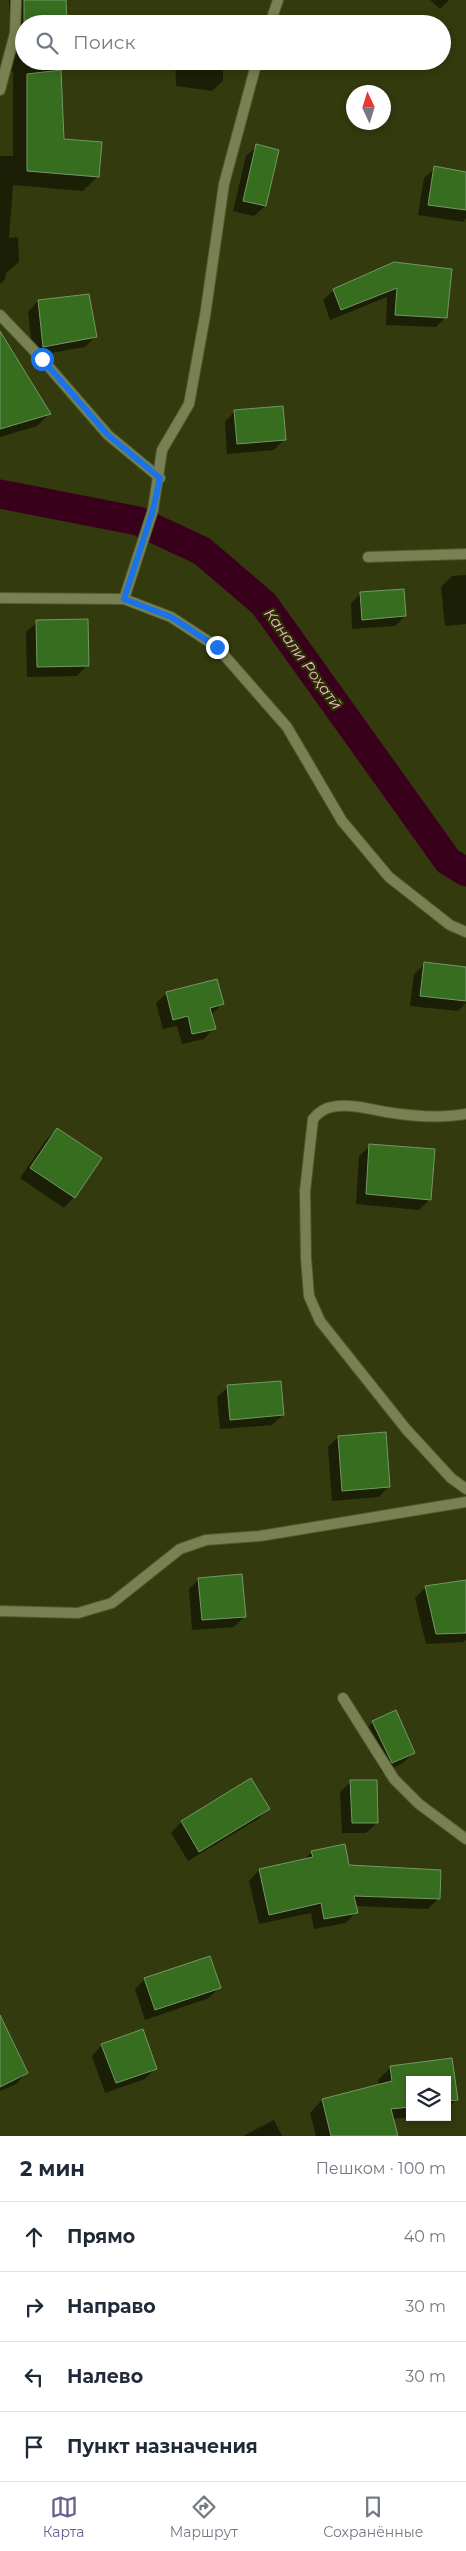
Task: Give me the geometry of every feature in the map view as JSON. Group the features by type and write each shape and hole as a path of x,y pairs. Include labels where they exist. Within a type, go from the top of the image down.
{"street":[{"path":"16,0 16,15"},
{"path":"273,15 278,0"},
{"path":"0,90 15,33"},
{"path":"124,599 153,510 160,478 162,450 189,404 205,316 224,184 255,70"},
{"path":"0,315 42,359 108,435 160,478"},
{"path":"368,557 466,554"},
{"path":"0,598 124,599 171,617 217,647 287,727 342,821 389,877 450,925 466,932"},
{"path":"466,1114 451,1117 399,1114 354,1107 332,1107 320,1112 313,1119 305,1191 306,1258 309,1296 320,1322 406,1429 451,1478 466,1490"},
{"path":"0,1611 78,1613 112,1603 180,1550 206,1540 260,1536 466,1502"},
{"path":"343,1698 394,1779 419,1804 466,1839"}],"building":[{"path":"24,0 66,0 67,15 24,15"},
{"path":"61,70 64,139 102,142 99,177 27,171 27,74"},
{"path":"256,144 279,150 266,206 243,201"},
{"path":"434,166 466,172 466,210 428,205"},
{"path":"394,262 452,269 447,318 395,315 397,288 341,310 333,289"},
{"path":"89,294 97,337 43,347 38,300"},
{"path":"0,331 51,414 0,429"},
{"path":"283,406 286,440 237,444 234,410"},
{"path":"404,589 406,616 362,620 360,592"},
{"path":"88,619 89,666 37,667 36,620"},
{"path":"424,962 466,967 466,1001 420,996"},
{"path":"217,979 224,1004 210,1008 216,1029 192,1034 188,1016 173,1020 166,992"},
{"path":"57,1128 102,1158 75,1198 30,1168"},
{"path":"369,1144 435,1149 431,1200 366,1194"},
{"path":"281,1381 284,1415 230,1420 227,1385"},
{"path":"386,1432 390,1487 342,1491 338,1436"},
{"path":"242,1574 246,1617 202,1620 198,1578"},
{"path":"466,1580 466,1633 436,1634 425,1586"},
{"path":"396,1710 415,1753 392,1763 372,1721"},
{"path":"251,1778 270,1809 199,1852 181,1821"},
{"path":"350,1780 377,1780 378,1823 352,1823"},
{"path":"345,1844 349,1865 441,1870 440,1899 354,1896 358,1913 324,1919 321,1903 269,1915 259,1869 313,1857 311,1851"},
{"path":"210,1956 221,1988 155,2010 144,1978"},
{"path":"0,2015 28,2073 0,2087"},
{"path":"143,2029 157,2069 116,2083 101,2044"},
{"path":"452,2058 458,2100 451,2101 451,2076 406,2076 406,2107 391,2109 398,2136 331,2136 322,2099 392,2081 390,2066"}],"waterway":[{"name":"Канали Роҳатӣ","path":"0,494 138,521 202,551 264,604 448,861 466,872"}],"route":[{"path":"42,359 108,435 160,478 153,510 124,599 171,617 217,647"}]}
